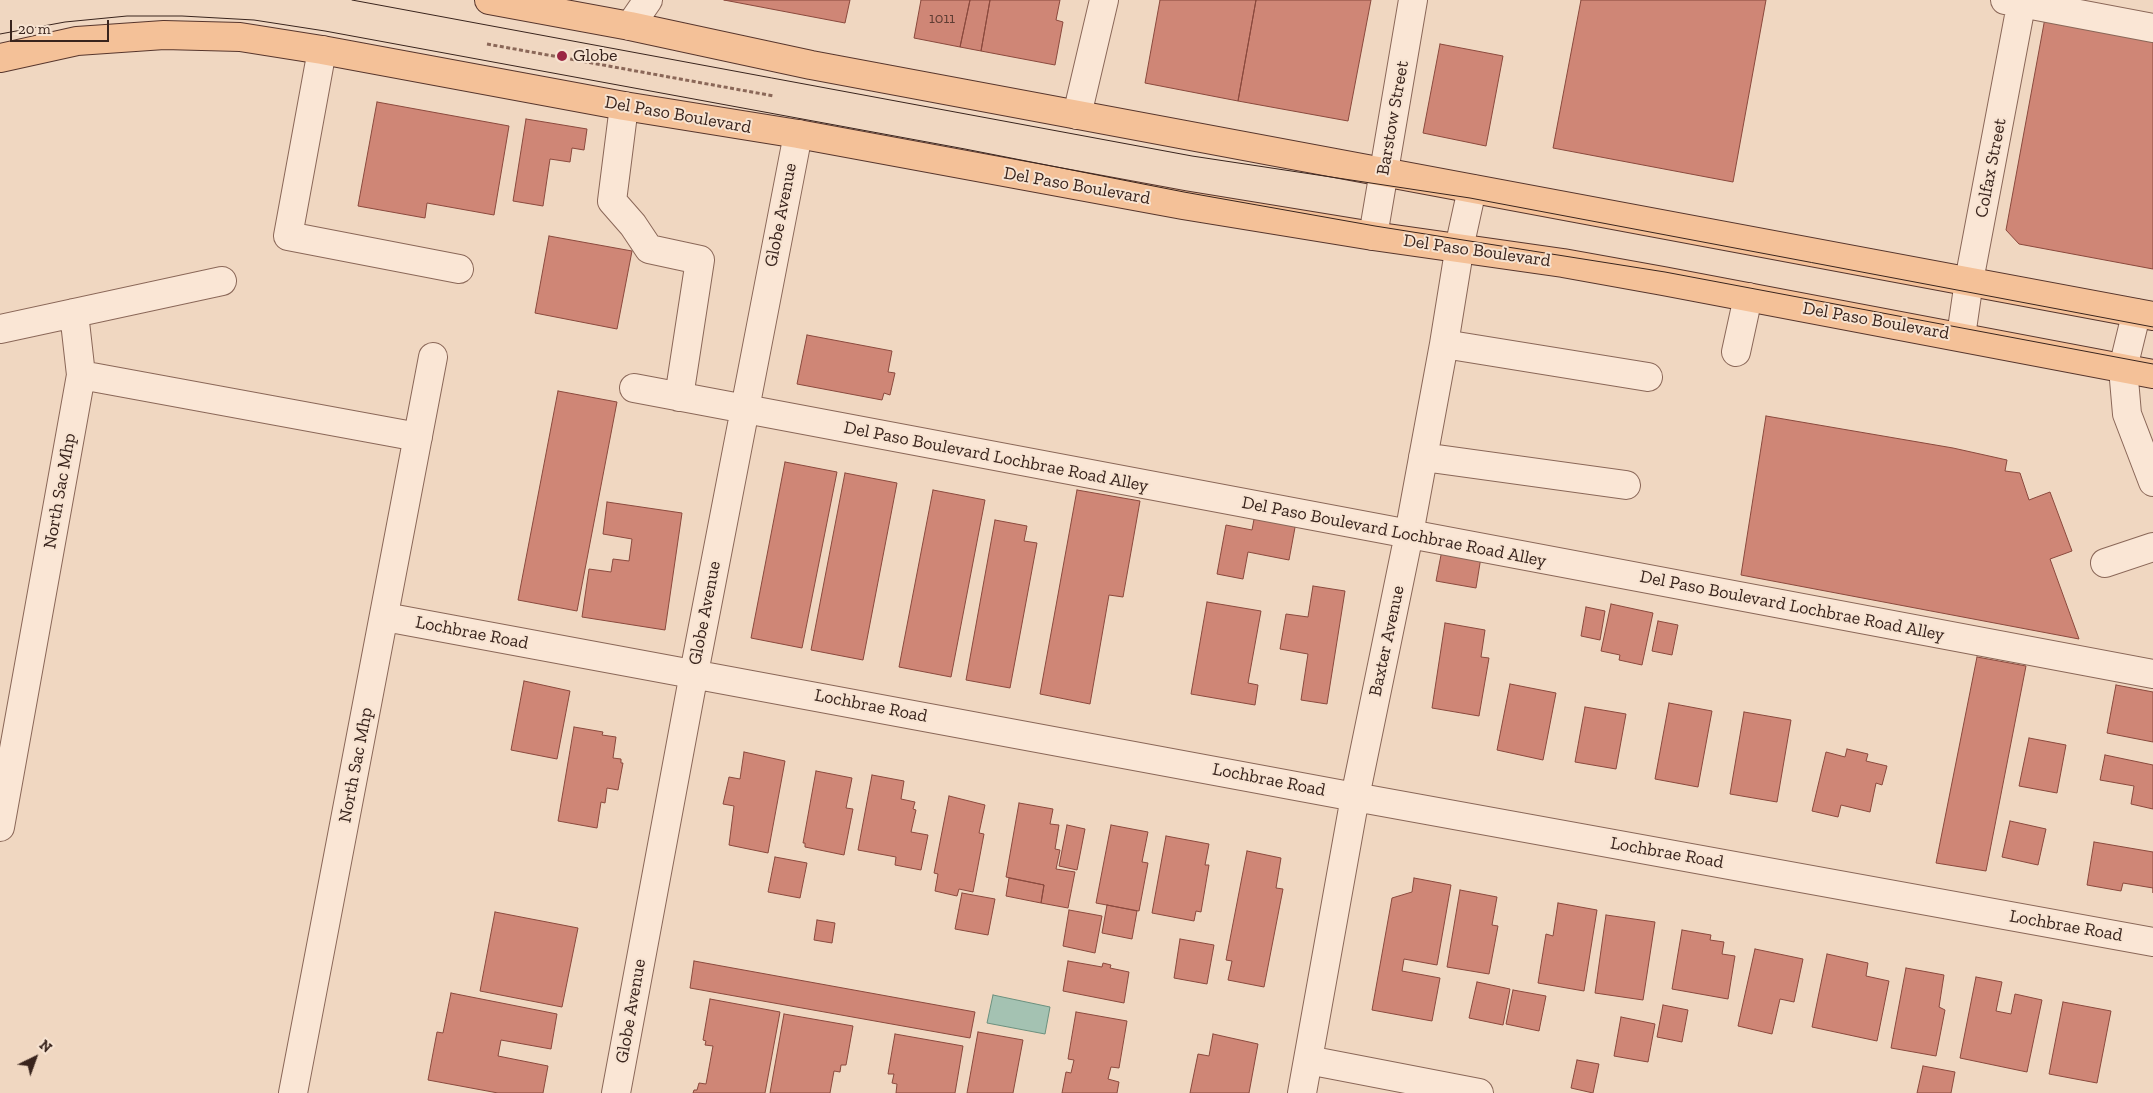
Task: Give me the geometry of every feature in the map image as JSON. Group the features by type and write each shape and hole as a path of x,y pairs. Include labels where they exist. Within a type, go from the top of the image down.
{"main road":[{"path":"489,0 630,26 811,65 2144,314"},
{"name":"Del Paso Boulevard","path":"0,58 78,42 164,35 240,37 322,50 624,106 798,134 1183,205 1373,236 1563,263 1961,336 2153,374"}],"street":[{"path":"630,26 648,0"},
{"path":"1077,115 1104,0"},
{"name":"Barstow Street","path":"1373,236 1413,0"},
{"path":"2016,1 2153,28"},
{"name":"Colfax Street","path":"1961,336 2016,1"},
{"path":"322,50 288,236 459,269"},
{"path":"624,106 612,201 633,225 649,249 700,260 679,397"},
{"name":"Globe Avenue","path":"616,1093 744,409 798,134"},
{"name":"Baxter Avenue","path":"1302,1093 1355,796 1409,534 1472,189"},
{"path":"0,329 222,281"},
{"path":"1736,352 1748,297"},
{"name":"North Sac Mhp","path":"1,817 81,375 74,313"},
{"path":"2144,314 2134,323 2123,368 2127,414 2153,482"},
{"path":"1444,344 1648,377"},
{"name":"North Sac Mhp","path":"293,1093 433,357"},
{"path":"81,375 418,437"},
{"name":"Del Paso Boulevard Lochbrae Road Alley","path":"634,388 2153,674"},
{"path":"1423,457 1626,485"},
{"path":"2105,563 2153,547"},
{"name":"Lochbrae Road","path":"385,616 2153,942"},
{"path":"1308,1060 1479,1093"}],"path":[{"path":"487,44 780,97"}],"shaded area":[{"path":"993,995 1050,1007 1045,1034 987,1023"}],"building":[{"path":"724,0 850,0 845,23"},
{"path":"921,0 970,0 960,47 914,38"},
{"path":"970,0 990,0 981,51 960,47"},
{"path":"990,0 1060,0 1056,20 1063,22 1055,65 981,51"},
{"path":"1160,0 1256,0 1238,101 1145,83"},
{"path":"1256,0 1371,0 1348,121 1238,101"},
{"path":"1581,0 1766,0 1733,182 1553,148"},
{"path":"2045,18 2153,38 2153,269 2019,244 2006,230"},
{"path":"1440,44 1503,56 1486,146 1423,133"},
{"path":"377,102 509,126 494,215 427,203 425,218 358,206"},
{"path":"526,119 587,129 584,150 572,148 570,162 550,159 543,206 513,201"},
{"path":"549,236 632,251 617,329 535,313"},
{"path":"807,335 892,351 888,372 895,373 890,395 884,393 882,400 797,384"},
{"path":"558,391 617,402 577,611 518,600"},
{"path":"1766,416 1953,448 2007,460 2005,471 2020,473 2029,500 2050,492 2072,551 2050,559 2079,639 1741,575"},
{"path":"785,462 837,472 802,648 751,638"},
{"path":"845,473 897,483 863,660 811,650"},
{"path":"933,490 985,500 951,677 899,667"},
{"path":"1077,490 1140,501 1123,597 1109,595 1090,704 1040,694"},
{"path":"607,502 682,513 665,630 582,617 589,569 611,572 613,559 629,561 632,539 603,534"},
{"path":"1255,514 1296,522 1289,560 1248,552 1243,579 1217,574 1226,525 1252,530"},
{"path":"995,520 1027,526 1024,541 1037,543 1010,688 966,680"},
{"path":"1442,550 1481,557 1476,588 1436,581"},
{"path":"1313,586 1345,591 1327,704 1301,700 1308,654 1280,649 1286,614 1308,617"},
{"path":"1207,602 1261,611 1248,683 1258,685 1255,705 1191,694"},
{"path":"1611,604 1653,613 1642,665 1619,660 1620,655 1601,651"},
{"path":"1586,607 1605,611 1600,640 1581,636"},
{"path":"1658,621 1678,625 1672,655 1652,651"},
{"path":"1445,623 1485,630 1481,657 1489,658 1479,716 1432,708"},
{"path":"1977,657 2026,666 1986,871 1936,863"},
{"path":"524,681 570,691 557,759 511,750"},
{"path":"1510,684 1556,693 1543,760 1497,750"},
{"path":"2116,685 2153,692 2153,742 2107,733"},
{"path":"1669,703 1712,711 1698,787 1655,779"},
{"path":"1585,707 1626,714 1616,769 1575,762"},
{"path":"1744,712 1791,720 1777,802 1730,794"},
{"path":"574,727 603,732 602,735 616,737 613,758 621,759 621,763 623,763 618,790 607,788 605,803 601,802 597,828 558,821"},
{"path":"2029,738 2066,745 2057,793 2019,786"},
{"path":"1847,749 1868,754 1866,761 1887,766 1882,785 1876,783 1870,812 1841,805 1838,817 1812,811 1826,752 1845,757"},
{"path":"744,752 785,761 768,853 729,845 734,806 723,804 729,777 740,779"},
{"path":"2105,755 2153,765 2153,809 2131,804 2134,786 2100,780"},
{"path":"816,771 852,778 846,808 853,809 844,855 805,847 805,843 803,843"},
{"path":"872,775 904,781 901,799 915,802 913,809 916,810 911,832 928,835 921,870 895,865 896,857 858,850"},
{"path":"949,796 985,805 979,833 984,834 973,892 959,889 957,896 935,891 938,874 934,873"},
{"path":"1019,803 1053,809 1050,824 1059,825 1055,849 1060,850 1056,869 1075,872 1068,908 1041,903 1044,885 1006,877"},
{"path":"2010,821 2046,829 2038,865 2002,857"},
{"path":"1067,825 1085,829 1077,870 1059,866"},
{"path":"1111,825 1148,832 1142,862 1148,863 1139,911 1096,903"},
{"path":"1166,836 1209,844 1205,865 1209,865 1201,912 1196,911 1194,921 1152,913"},
{"path":"2094,842 2153,852 2153,888 2123,883 2121,891 2087,885"},
{"path":"1247,851 1281,858 1276,888 1283,889 1264,987 1228,980 1232,961 1226,960"},
{"path":"775,857 807,863 800,898 768,892"},
{"path":"1009,878 1044,885 1041,903 1006,896"},
{"path":"1414,878 1451,885 1437,965 1404,959 1402,971 1440,978 1432,1021 1372,1010 1392,898 1412,892"},
{"path":"1460,890 1497,897 1492,925 1498,926 1489,974 1447,967"},
{"path":"962,893 995,899 988,935 955,929"},
{"path":"1558,903 1597,910 1584,991 1538,983 1546,934 1553,936"},
{"path":"1107,905 1137,911 1132,939 1102,933"},
{"path":"1069,910 1102,916 1095,953 1063,946"},
{"path":"495,912 578,928 562,1007 480,991"},
{"path":"1606,915 1655,922 1643,1000 1595,993"},
{"path":"817,920 835,923 832,943 814,940"},
{"path":"1682,930 1711,935 1710,940 1724,942 1722,954 1735,956 1728,999 1672,989"},
{"path":"1180,939 1214,945 1207,984 1174,978"},
{"path":"1755,949 1803,959 1794,1002 1780,999 1772,1034 1738,1026"},
{"path":"1827,954 1868,963 1866,976 1889,981 1877,1041 1812,1027"},
{"path":"694,961 975,1012 970,1038 690,988"},
{"path":"1068,961 1102,967 1103,963 1111,965 1110,968 1129,972 1124,1003 1063,991"},
{"path":"1906,968 1944,975 1939,1007 1945,1010 1936,1056 1891,1048"},
{"path":"1976,977 2002,982 1996,1011 2011,1014 2015,994 2042,1000 2027,1072 1960,1058"},
{"path":"1477,982 1510,989 1503,1025 1469,1018"},
{"path":"1513,990 1546,996 1539,1031 1506,1024"},
{"path":"451,993 557,1014 551,1049 501,1040 498,1056 548,1066 543,1093 498,1093 428,1080 437,1032 443,1033"},
{"path":"710,999 780,1012 765,1093 693,1093 694,1090 697,1090 699,1083 706,1084 713,1046 705,1045 706,1041 703,1040"},
{"path":"2063,1002 2111,1011 2097,1083 2049,1074"},
{"path":"1663,1005 1688,1010 1682,1042 1657,1037"},
{"path":"1076,1012 1127,1021 1119,1068 1111,1067 1108,1079 1119,1082 1117,1093 1062,1093 1066,1072 1071,1073 1074,1060 1068,1059"},
{"path":"784,1014 853,1026 846,1065 841,1065 840,1072 834,1071 830,1093 770,1093"},
{"path":"1621,1017 1655,1024 1648,1062 1614,1056"},
{"path":"978,1032 1023,1040 1013,1093 967,1093"},
{"path":"895,1034 963,1046 955,1093 896,1093 897,1084 892,1083 894,1074 888,1074"},
{"path":"1213,1034 1258,1044 1249,1093 1190,1093 1198,1054 1209,1056"},
{"path":"1577,1060 1599,1064 1593,1093 1571,1088"},
{"path":"1923,1066 1955,1072 1951,1093 1917,1093"}],"tram line":[{"path":"352,0 1192,156 1470,198 2153,327"},
{"path":"0,34 65,22 127,16 182,16 254,20 325,31 965,149 1184,192 1375,226 1665,272 2153,364"}],"place":[{"name":"Globe","path":"562,56"}]}
